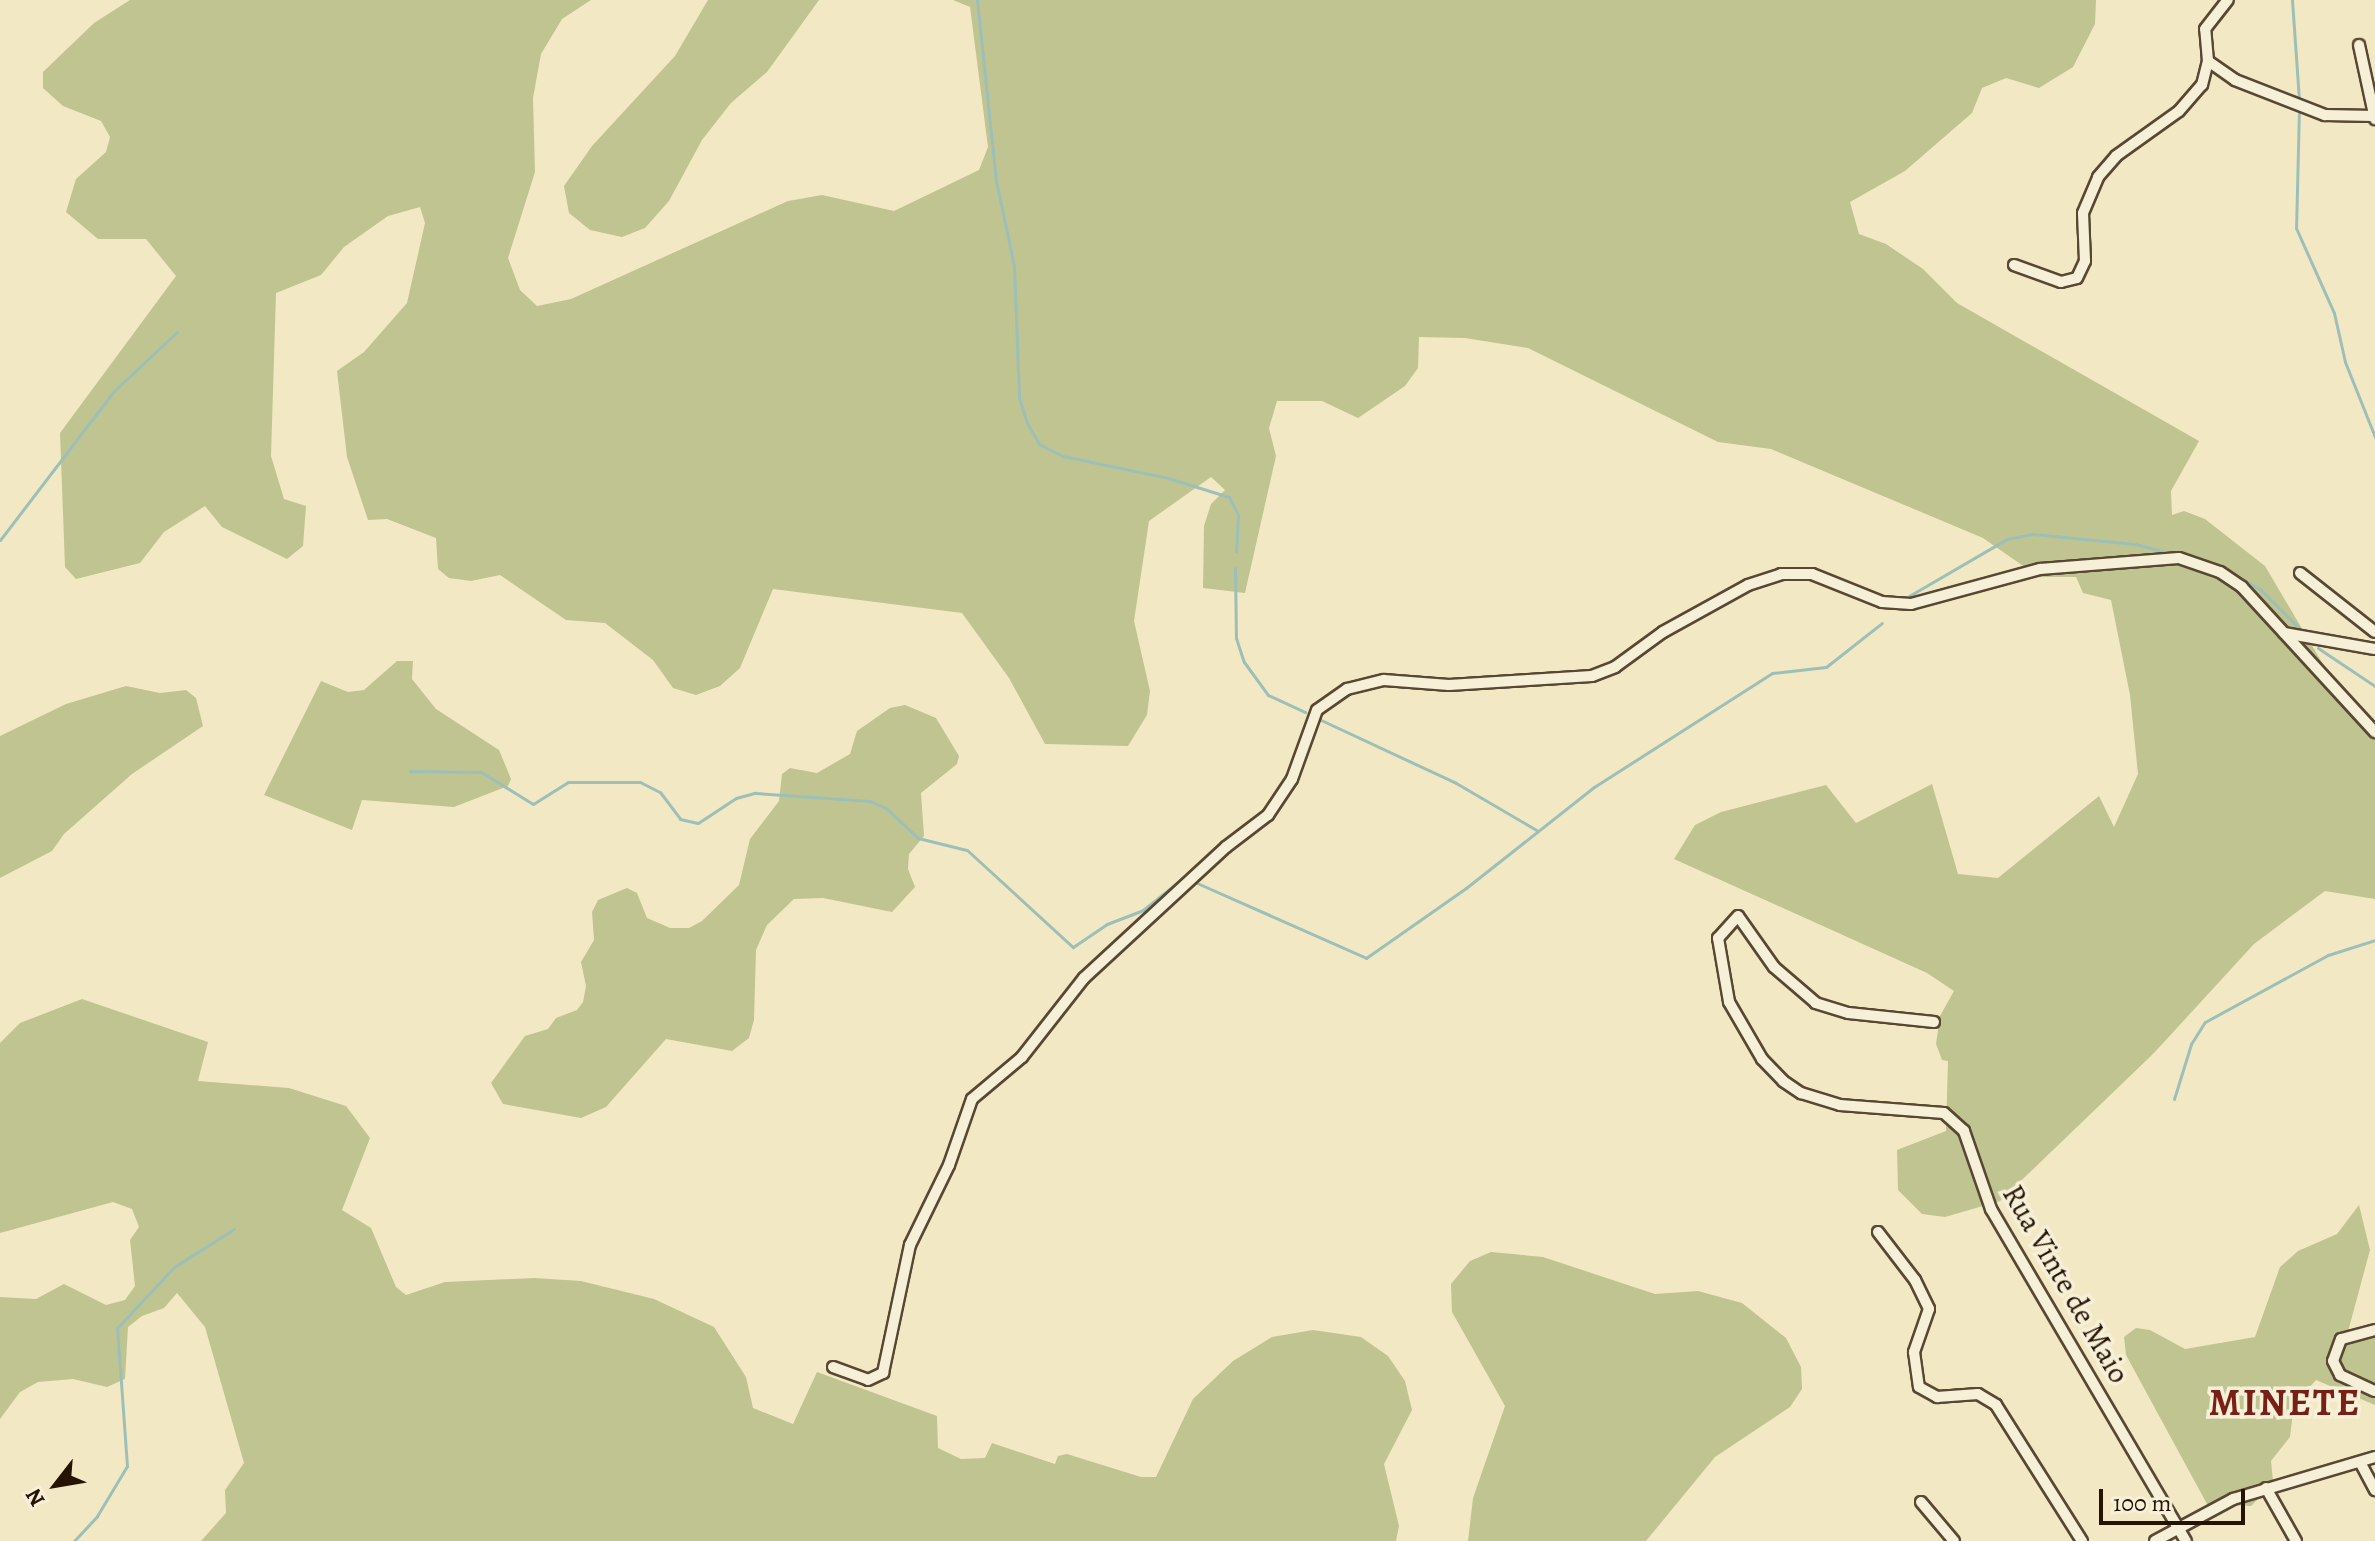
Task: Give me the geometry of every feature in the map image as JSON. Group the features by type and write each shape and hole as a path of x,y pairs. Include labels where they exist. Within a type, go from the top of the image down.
{"street":[{"path":"2014,265 2061,282 2077,278 2085,261 2083,213 2098,177 2116,156 2179,111 2202,85 2208,61 2205,29 2228,0"},
{"path":"2208,61 2235,80 2292,98 2336,118 2375,117 2359,45"},
{"path":"833,1367 868,1380 883,1373 910,1245 949,1165 972,1099 1014,1066 1084,978 1226,847 1268,815 1292,779 1317,710 1347,689 1384,680 1449,685 1592,676 1615,667 1663,632 1748,585 1795,572 1882,602 1911,604 2040,569 2179,558 2210,567 2242,587 2375,732"},
{"path":"2300,573 2375,632"},
{"path":"2284,633 2375,649"},
{"name":"Rua Vinte de Maio","path":"1934,1022 1848,1013 1816,1003 1774,967 1738,916 1718,938 1722,981 1734,1013 1783,1081 1801,1093 1840,1105 1944,1113 1964,1131 1991,1209 2186,1541"},
{"path":"1878,1232 1915,1280 1929,1309 1914,1352 1919,1387 1937,1397 1978,1394 1996,1405 2082,1541"},
{"path":"2375,1330 2341,1339 2333,1361 2340,1375 2375,1391"},
{"path":"2155,1541 2178,1527 2266,1488 2375,1457"},
{"path":"2360,1462 2375,1490"},
{"path":"2266,1488 2296,1541"},
{"path":"1921,1502 1954,1541"}],"green space":[{"path":"130,0 591,0 562,19 541,54 533,98 535,172 508,258 520,290 537,306 571,299 788,201 822,195 894,211 979,170 988,147 970,7 953,0 2096,0 2095,24 2073,67 2039,88 2006,78 1982,88 1972,113 1905,171 1850,202 1859,234 1886,244 1923,269 1957,303 2199,441 2171,491 2172,515 2184,511 2205,519 2265,566 2327,671 2375,732 2375,899 2325,891 2254,944 2154,1053 2000,1201 1945,1217 1922,1214 1898,1190 1897,1150 1946,1131 1948,1061 1942,1060 1936,1044 1940,1016 1954,991 1927,973 1674,859 1695,825 1721,812 1826,785 1856,823 1932,784 1958,874 1998,878 2099,796 2114,827 2138,774 2130,695 2111,600 2083,593 2076,577 2039,577 1983,538 1771,449 1718,442 1528,348 1465,338 1419,337 1418,368 1405,386 1358,418 1322,401 1277,401 1269,428 1276,456 1245,593 1203,588 1204,526 1211,504 1225,490 1211,477 1149,521 1134,621 1150,691 1147,715 1128,746 1045,744 1009,678 962,613 773,589 740,668 720,686 696,695 673,688 653,660 605,623 566,620 500,575 471,581 449,578 438,569 436,538 387,519 368,520 347,457 337,371 364,352 407,303 425,223 420,207 388,216 344,247 321,275 276,293 271,456 284,499 306,506 303,546 287,559 222,527 205,506 164,532 140,563 76,579 65,567 60,433 176,276 146,239 98,239 66,212 76,179 106,152 110,137 101,121 63,106 43,88 43,72 94,23"},
{"path":"708,0 819,0 767,72 731,103 702,140 669,201 645,228 622,237 590,230 569,213 564,186 592,146 675,56"},
{"path":"397,661 413,661 412,679 436,709 499,750 511,779 508,786 454,807 362,800 352,830 264,795 321,681 348,692 364,690"},
{"path":"126,686 160,693 186,690 196,698 203,726 132,774 64,834 52,851 0,878 0,736 66,704"},
{"path":"905,705 936,718 959,756 957,764 921,793 924,836 909,854 908,869 915,887 892,912 823,898 794,899 767,925 756,950 754,1020 749,1038 732,1051 666,1039 606,1107 581,1118 503,1104 491,1083 525,1036 548,1029 556,1018 577,1010 583,1002 586,986 581,962 594,940 592,912 598,900 627,888 637,893 647,918 670,928 689,928 702,921 739,885 750,839 779,801 782,774 790,768 817,773 850,754 857,731 890,708"},
{"path":"82,999 208,1042 198,1081 289,1088 346,1106 370,1138 342,1210 371,1228 396,1287 406,1295 445,1282 534,1278 581,1281 654,1299 714,1327 746,1377 753,1408 793,1424 817,1372 937,1416 938,1448 961,1459 985,1458 992,1443 1055,1464 1058,1456 1067,1454 1141,1477 1156,1477 1193,1399 1233,1361 1272,1337 1313,1330 1361,1337 1388,1356 1405,1381 1412,1410 1384,1464 1399,1526 1396,1541 201,1541 226,1513 225,1490 244,1463 205,1327 177,1293 164,1308 142,1316 128,1327 125,1379 107,1387 73,1379 38,1382 20,1392 0,1419 0,1297 36,1299 64,1284 106,1305 125,1300 135,1286 130,1240 139,1227 132,1209 113,1202 0,1233 0,1043 20,1023"},
{"path":"2359,1205 2370,1250 2346,1339 2375,1336 2375,1405 2316,1380 2294,1404 2290,1437 2271,1461 2273,1481 2261,1496 2251,1506 2207,1504 2126,1355 2124,1337 2136,1328 2150,1330 2185,1349 2255,1337 2280,1267 2298,1251 2337,1234"},
{"path":"1491,1252 1543,1257 1655,1294 1698,1291 1742,1303 1786,1338 1801,1367 1802,1389 1790,1407 1715,1457 1646,1541 1468,1541 1473,1498 1505,1406 1452,1312 1451,1284 1470,1261"}],"waterway":[{"path":"977,0 996,181 1014,266 1019,398 1027,423 1039,444 1063,456 1168,478 1229,497 1238,515 1236,552"},
{"path":"2292,0 2299,100"},
{"path":"2299,108 2296,228 2334,313 2345,362 2375,437"},
{"path":"0,540 113,392 177,332"},
{"path":"1909,596 2007,539 2033,534 2135,544 2218,566 2260,589 2303,632"},
{"path":"1235,568 1236,638 1244,662 1268,695 1305,712"},
{"path":"1197,883 1366,958 1466,888 1594,787 1772,673 1826,667 1882,623"},
{"path":"2318,648 2375,686"},
{"path":"1321,720 1456,783 1538,831"},
{"path":"410,771 481,772 533,804 568,782 640,782 660,792 680,819 698,823 736,798 755,793 870,801 886,808 918,838 967,850 1073,947 1107,924 1143,910 1183,878"},
{"path":"2174,1099 2191,1044 2205,1022 2328,955 2375,940"},
{"path":"74,1541 97,1516 127,1466 117,1328 174,1267 234,1229"}],"district":[{"name":"MINETE","path":"2285,1403"}]}
